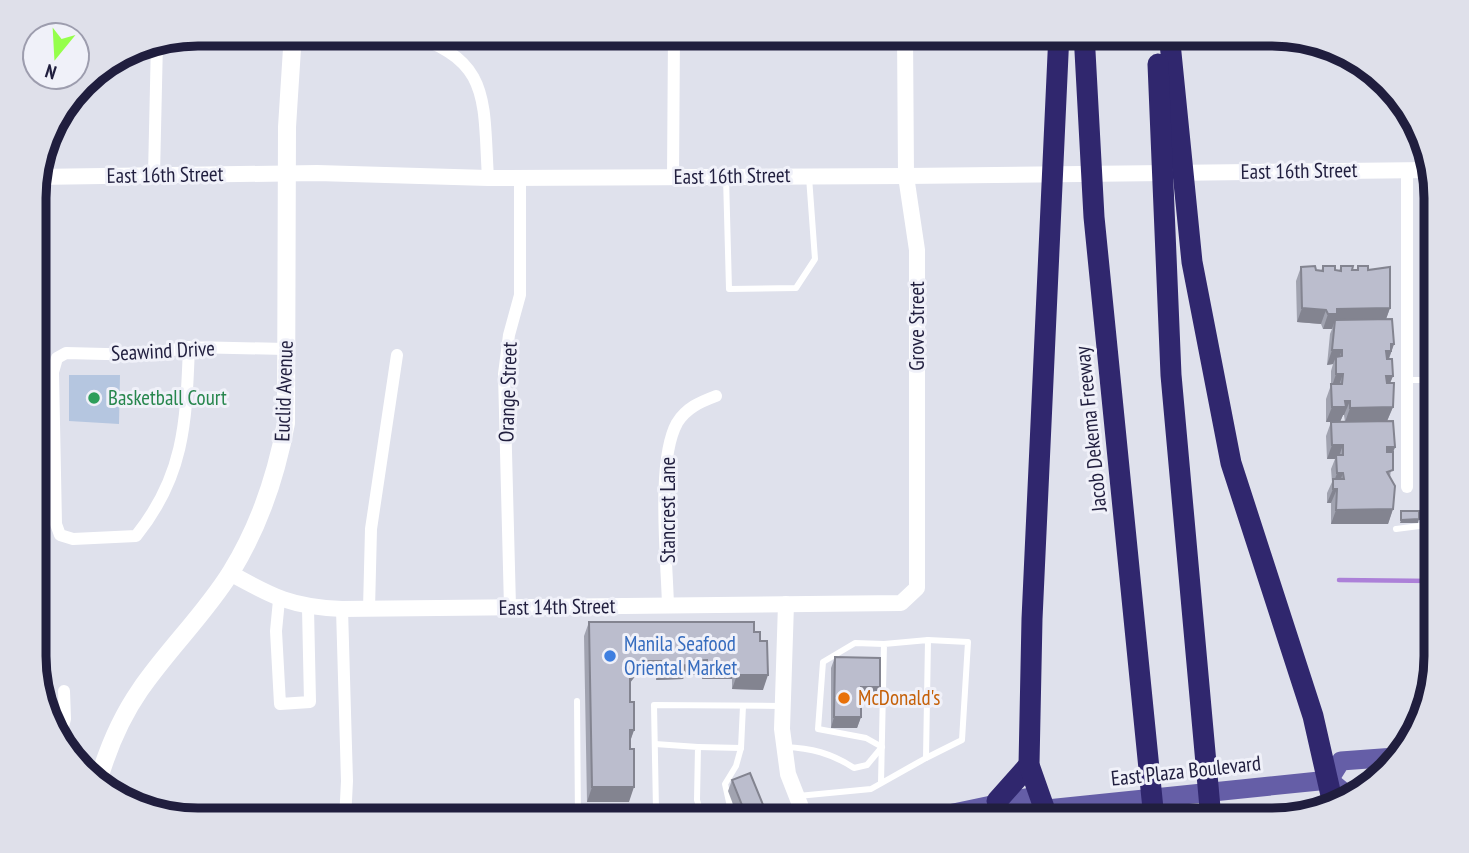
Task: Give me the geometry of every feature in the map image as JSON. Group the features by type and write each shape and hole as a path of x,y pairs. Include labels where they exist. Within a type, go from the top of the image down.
{"highway":[{"path":"1043,807 1029,765 1032,619 1058,46"},
{"name":"Jacob Dekema Freeway","path":"1085,46 1094,217 1152,807"},
{"path":"1157,46 1171,375 1211,807"},
{"path":"1170,46 1192,262 1231,463 1312,716 1331,795"},
{"path":"997,802 1029,765"}],"main road":[{"name":"Euclid Avenue","path":"101,773 108,752 139,691 230,573 258,525 278,468 286,423 286,127 292,46"},
{"path":"1329,780 1341,761 1383,758"},
{"name":"East Plaza Boulevard","path":"1116,807 1329,780 1342,790"},
{"name":"East Plaza Boulevard","path":"975,807 1035,796 1041,807"}],"street":[{"path":"447,46 472,73 481,98 488,178"},
{"path":"673,177 674,46"},
{"name":"Grove Street","path":"891,603 901,603 917,588 917,250 906,176 905,46"},
{"path":"154,175 157,52"},
{"name":"East 16th Street","path":"47,177 288,174 488,178 1421,170"},
{"path":"1407,171 1407,487"},
{"name":"Orange Street","path":"510,607 504,374 509,335 520,295 520,177"},
{"name":"Seawind Drive","path":"189,347 186,416 172,480 155,512 136,536 73,539 60,535 55,524 53,372 57,358 66,353 145,355 189,347 286,349"},
{"path":"369,609 370,529 397,355"},
{"name":"Stancrest Lane","path":"668,606 666,453 677,423 693,405 716,396"},
{"name":"East 14th Street","path":"230,573 279,600 308,608 891,603"},
{"path":"279,600 276,631 280,704 310,702 308,608"},
{"path":"786,604 783,706 785,747 788,774 801,807"},
{"path":"342,609 346,808"},
{"path":"63,726 64,691"}],"lane":[{"path":"726,176 729,289 796,288 815,259 809,175"},
{"path":"1408,380 1423,380"},
{"path":"1396,529 1423,526"},
{"path":"926,758 928,640"},
{"path":"796,796 871,789 962,740 968,642 928,640 884,644 855,643 823,662 818,730 866,738 882,747"},
{"path":"881,783 884,644"},
{"path":"577,701 578,808"},
{"path":"656,808 654,705 783,706"},
{"path":"730,808 725,784 736,766 741,748 743,706"},
{"path":"655,744 741,748"},
{"path":"698,747 697,800 699,808"},
{"path":"785,747 818,751 837,757 854,768 867,765 882,747"}],"shaded area":[{"name":"Basketball Court","path":"69,375 120,375 119,424 69,421"}],"building":[{"path":"1315,266 1316,270 1323,271 1323,266 1335,266 1335,270 1341,271 1341,266 1353,266 1352,270 1358,270 1358,266 1368,266 1368,270 1390,267 1390,308 1337,309 1337,314 1328,314 1326,310 1302,308 1301,267"},
{"path":"1392,319 1394,344 1391,344 1391,351 1386,351 1387,359 1392,359 1393,376 1386,376 1387,383 1394,383 1393,407 1350,408 1350,401 1345,401 1346,407 1332,407 1331,384 1342,384 1343,374 1336,374 1336,357 1342,356 1342,350 1332,350 1335,320"},
{"path":"1393,421 1395,447 1387,447 1387,452 1393,452 1393,470 1387,472 1395,486 1393,509 1336,510 1337,489 1333,489 1333,479 1344,479 1343,473 1337,473 1336,455 1343,455 1343,445 1332,445 1331,422"},
{"path":"1401,511 1419,511 1419,519 1401,520"},
{"path":"589,622 754,622 754,632 760,632 760,641 767,641 768,675 737,675 737,665 707,665 707,660 688,661 689,665 661,666 661,661 641,661 630,674 630,702 634,702 634,730 630,730 630,749 634,749 634,787 592,787"},
{"name":"McDonald's","path":"835,657 880,658 880,687 861,687 861,717 834,717"},
{"path":"750,773 764,807 743,807 732,780"}],"waterway":[{"path":"1339,580 1423,581"}],"place":[{"name":"Basketball Court","path":"94,398"},
{"name":"Manila Seafood Oriental Market","path":"610,656"},
{"name":"McDonald's","path":"844,698"}]}
